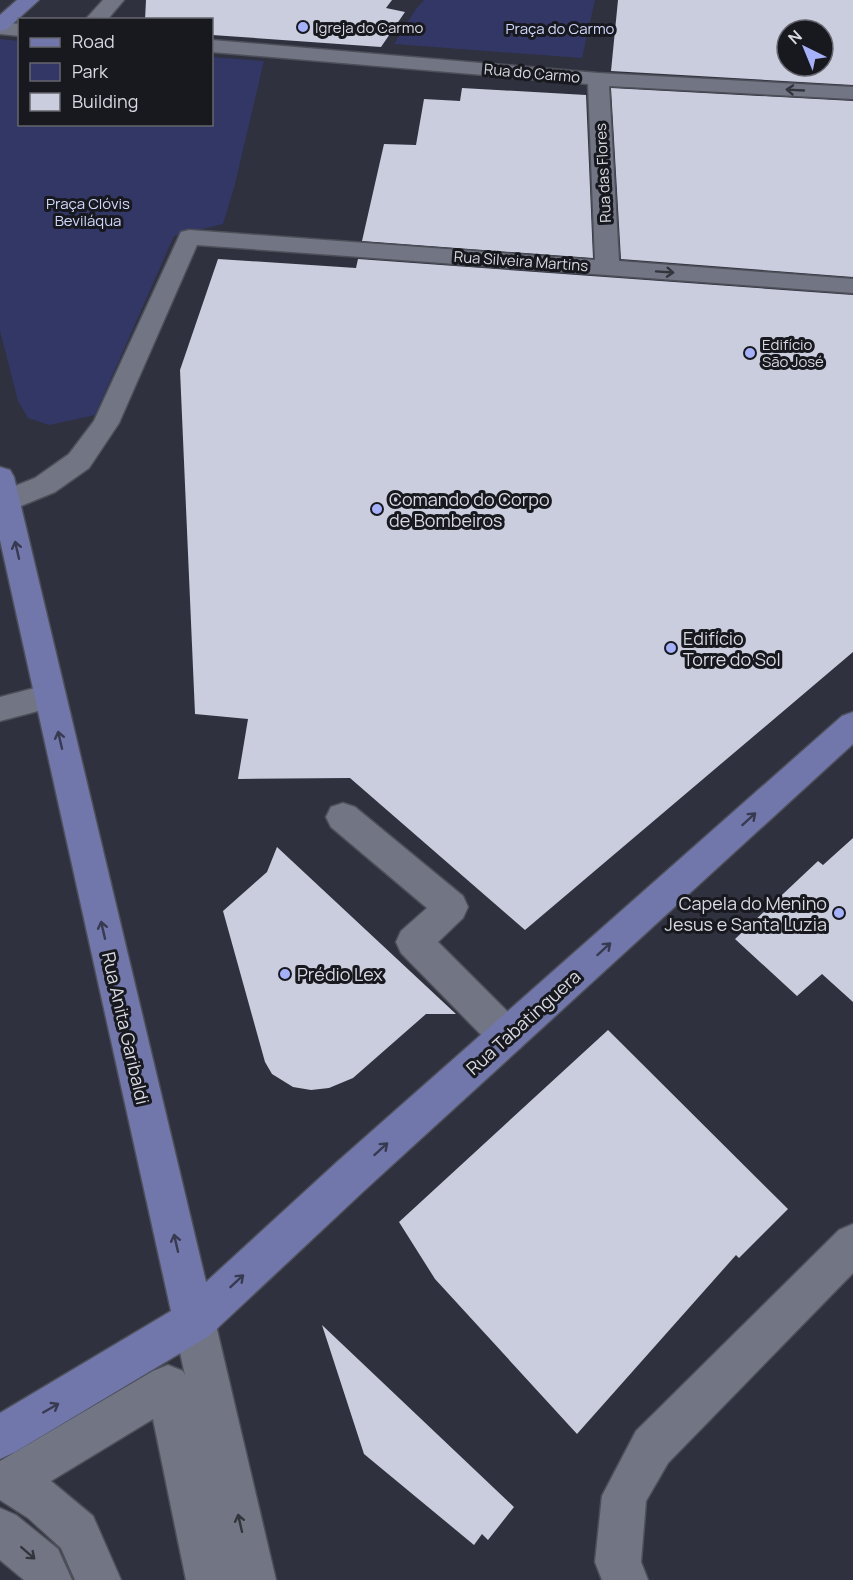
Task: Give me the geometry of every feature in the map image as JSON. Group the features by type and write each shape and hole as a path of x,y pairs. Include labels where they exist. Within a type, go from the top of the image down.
{"main road":[{"path":"0,26 29,0"},
{"name":"Rua Anita Garibaldi","path":"3,489 194,1320"},
{"name":"Rua Tabatinguera","path":"0,1437 194,1320 853,725"}],"street":[{"path":"97,18 114,0"},
{"path":"0,26 18,30"},
{"name":"Rua do Carmo","path":"213,46 598,79 853,93"},
{"name":"Rua das Flores","path":"598,79 607,268"},
{"name":"Rua Silveira Martins","path":"3,489 45,485 79,460 106,423 189,237 853,286"},
{"path":"0,709 50,696"},
{"path":"342,817 451,907 414,942 507,1036"},
{"path":"625,1580 618,1562 624,1496 652,1447 853,1244"},
{"name":"Rua Anita Garibaldi","path":"194,1320 253,1580"},
{"path":"98,1580 77,1532 44,1503 10,1480 168,1386 209,1580"},
{"path":"0,1531 42,1565 49,1580"}],"green space":[{"name":"Praça do Carmo","path":"424,0 595,0 582,58 394,44"},
{"name":"Praça Clóvis Beviláqua","path":"0,39 18,41 18,126 213,126 213,57 264,61 234,188 223,224 174,236 95,415 49,425 28,418 18,401 0,331"}],"building":[{"name":"Igreja do Carmo","path":"146,0 392,0 386,8 405,12 381,47 213,35 213,18 145,18"},
{"path":"618,0 853,0 853,85 611,71"},
{"path":"462,88 586,95 593,258 362,241 384,144 416,145 424,99 460,101"},
{"path":"611,88 853,101 853,277 621,259"},
{"path":"218,259 356,268 358,259 853,295 853,652 525,930 350,778 238,779 248,719 195,714 180,370"},
{"path":"853,838 853,1002 822,974 797,996 735,939 818,861 823,865"},
{"name":"Prédio Lex","path":"277,847 456,1014 426,1014 353,1078 329,1088 311,1090 293,1087 272,1074 265,1062 223,911 267,872"},
{"path":"608,1030 788,1209 739,1258 736,1255 577,1434 435,1279 399,1222"},
{"path":"322,1325 514,1507 488,1540 482,1534 474,1545 364,1454"}],"place":[{"name":"Igreja do Carmo","path":"303,27"},
{"name":"Edifício São José","path":"750,353"},
{"name":"Comando do Corpo de Bombeiros","path":"377,509"},
{"name":"Edifício Torre do Sol","path":"671,648"},
{"name":"Capela do Menino Jesus e Santa Luzia","path":"839,913"},
{"name":"Prédio Lex","path":"285,974"}]}
